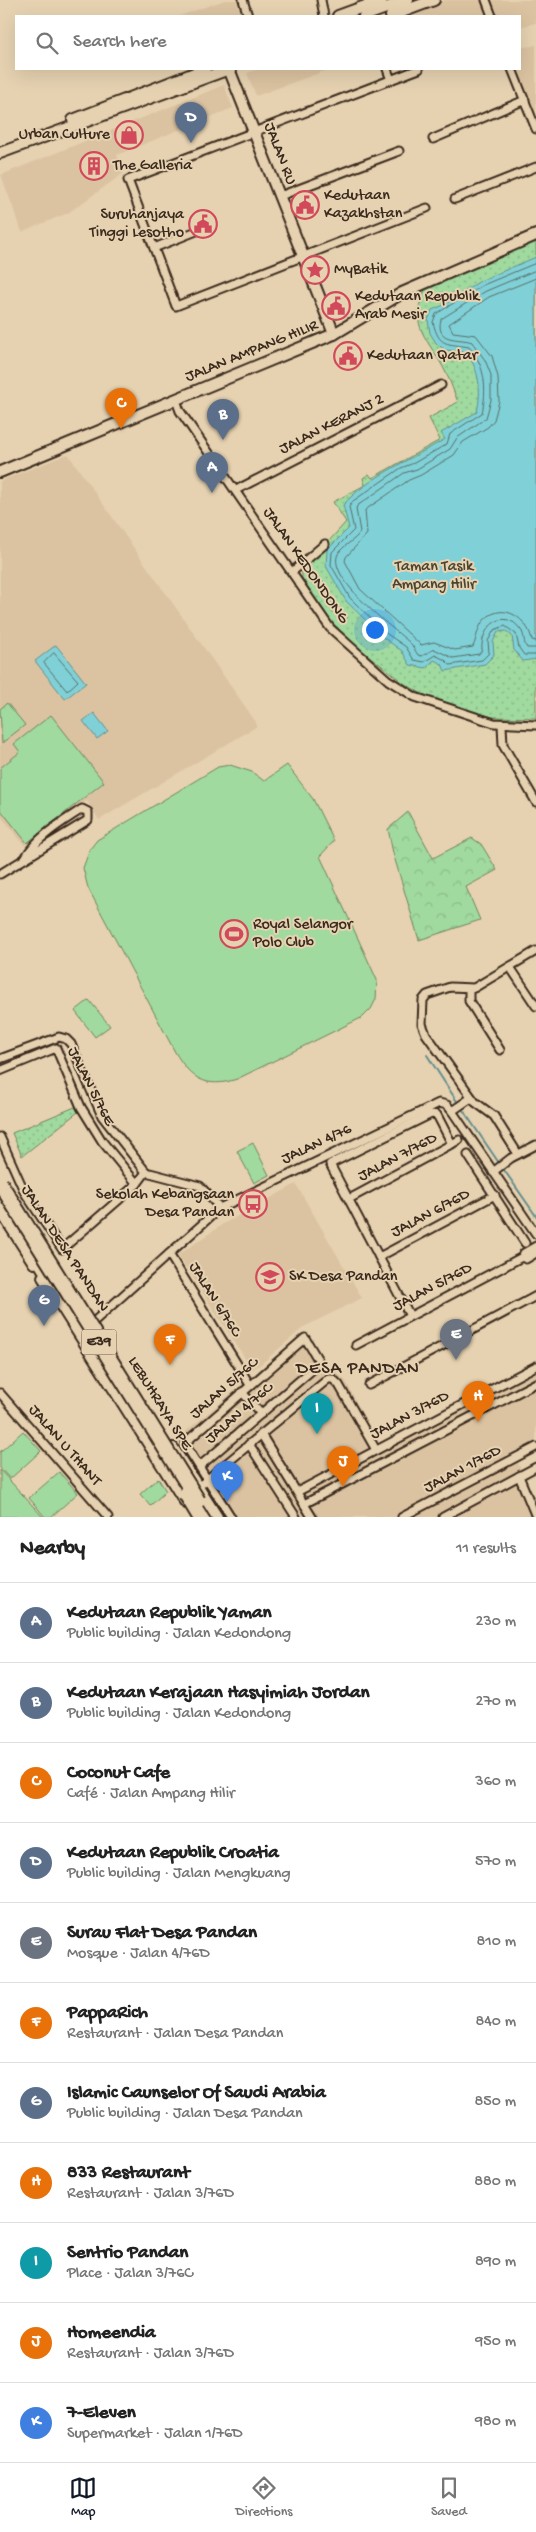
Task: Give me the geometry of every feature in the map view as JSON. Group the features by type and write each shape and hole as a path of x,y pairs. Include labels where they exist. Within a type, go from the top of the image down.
{"highway":[{"name":"LEBUHRAYA SPE","path":"0,1182 206,1517"},
{"name":"LEBUHRAYA SPE","path":"0,1196 200,1517"}],"street":[{"path":"243,0 248,15"},
{"path":"321,0 324,15"},
{"path":"340,15 365,0"},
{"path":"341,15 382,0"},
{"path":"367,15 408,0"},
{"path":"394,15 434,0"},
{"path":"486,0 492,15"},
{"path":"0,146 202,70"},
{"path":"0,154 226,70"},
{"name":"JALAN RU","path":"229,70 334,334"},
{"path":"387,70 391,80"},
{"path":"416,70 128,180 176,306 428,208"},
{"path":"512,70 536,129"},
{"path":"433,139 525,100"},
{"path":"280,196 399,151"},
{"path":"455,199 536,167"},
{"path":"154,248 199,230"},
{"name":"JALAN AMPANG HILIR","path":"0,472 334,334 402,293 536,234"},
{"name":"JALAN KERANJ 2","path":"236,490 440,385"},
{"name":"JALAN KEDONDONG","path":"176,400 180,411 330,628 343,642 401,690 432,703 502,725 536,725"},
{"path":"292,572 325,544"},
{"path":"502,725 503,746 536,802"},
{"path":"0,874 88,820 88,812 82,809 34,844 24,858"},
{"path":"518,1154 494,1116 469,1100 431,1043 422,1024 423,1000 427,995 450,987 468,989 536,951"},
{"path":"510,967 536,1006"},
{"path":"468,989 469,1001 500,1050"},
{"path":"0,1059 59,1037 66,1039 71,1044 102,1116 146,1172 200,1186 220,1208"},
{"name":"JALAN 5/76E","path":"0,1071 56,1048 81,1107 92,1125 137,1184"},
{"path":"469,1100 455,1109 536,1234"},
{"name":"JALAN 4/76","path":"88,1326 220,1208 429,1107 443,1103 455,1109"},
{"name":"JALAN 7/76D","path":"431,1114 437,1115 456,1142 349,1199 330,1164 431,1114"},
{"path":"0,1137 25,1193 60,1248 66,1248 137,1184 146,1172"},
{"path":"496,1170 518,1154 536,1145"},
{"path":"468,1155 525,1244"},
{"name":"JALAN DESA PANDAN","path":"0,1174 88,1326 217,1517"},
{"name":"JALAN DESA PANDAN","path":"0,1182 16,1214 206,1517"},
{"name":"JALAN 6/76D","path":"379,1257 495,1195"},
{"path":"349,1199 410,1316"},
{"name":"JALAN DESA PANDAN","path":"0,1210 195,1517"},
{"name":"JALAN 5/76D","path":"356,1345 522,1256 536,1246"},
{"name":"JALAN 5/76D","path":"522,1256 526,1259 536,1253"},
{"name":"JALAN 6/76C","path":"169,1254 250,1385"},
{"path":"369,1385 536,1296"},
{"path":"60,1305 76,1327 88,1326"},
{"path":"88,1326 82,1334 100,1367"},
{"name":"JALAN 5/76C","path":"200,1466 186,1446 186,1442 305,1338"},
{"name":"JALAN 4/76C","path":"200,1466 320,1363 305,1338"},
{"name":"JALAN 3/76D","path":"297,1492 536,1366"},
{"path":"198,1487 322,1382 333,1379 339,1385 376,1450"},
{"path":"304,1504 536,1383"},
{"name":"JALAN U THANT","path":"0,1392 108,1517"},
{"path":"242,1392 260,1414"},
{"path":"262,1434 312,1517"},
{"path":"250,1444 296,1517"},
{"name":"JALAN 1/76D","path":"402,1517 536,1447"},
{"path":"200,1466 206,1480 231,1517"},
{"path":"443,1517 536,1467"},
{"path":"519,1476 536,1517"}],"shaded area":[{"path":"225,0 236,0 242,15 182,15"},
{"path":"445,0 536,0 536,23 521,27 521,15 404,15"},
{"path":"536,45 536,122 516,70 521,70 521,48"},
{"path":"255,70 327,70 256,96 247,73"},
{"path":"224,85 233,108 117,155 124,173 68,213 22,232 1,175"},
{"path":"68,454 256,722 256,727 99,820 87,801 25,846 0,815 0,481"},
{"name":"SK Desa Pandan","path":"296,1184 362,1298 304,1327 260,1365 252,1369 178,1255 223,1224"},
{"path":"303,1333 324,1362 346,1381 377,1445 536,1362 536,1451 517,1460 536,1507 536,1517 226,1517 178,1438"}],"green space":[{"name":"Taman Tasik Ampang Hilir","path":"536,240 536,718 493,717 459,708 422,694 402,682 353,643 330,620 302,578 302,571 346,522 333,502 365,485 363,478 369,474 372,478 440,440 429,418 458,402 448,376 422,332 419,323 418,312 427,286"},
{"path":"7,703 25,725 2,743 0,709"},
{"path":"51,715 104,782 27,843 0,809 0,768 20,752 14,744"},
{"name":"Royal Selangor Polo Club","path":"230,765 252,772 264,781 287,765 313,799 334,841 320,856 377,980 376,999 371,1009 363,1017 237,1079 216,1083 208,1082 193,1075 175,1052 88,888 83,868 90,849 97,840 218,767"},
{"path":"408,812 433,858 472,838 481,844 497,870 466,887 480,920 419,940 393,853 388,829"},
{"path":"89,1000 110,1026 95,1037 75,1011"},
{"path":"75,1107 78,1112 22,1156 12,1133"},
{"path":"253,1143 269,1175 254,1183 237,1151"},
{"path":"23,1431 41,1451 10,1479 0,1468 0,1452"},
{"path":"0,1470 43,1517 0,1517"},
{"path":"59,1472 78,1493 51,1517 45,1517 29,1498"},
{"path":"158,1478 166,1491 150,1506 140,1494"}],"water":[{"name":"Taman Tasik Ampang Hilir","path":"536,257 536,659 523,661 514,650 512,636 506,631 498,632 493,642 494,655 485,664 445,671 442,664 434,660 426,668 410,665 402,651 384,638 346,601 326,566 327,550 349,528 343,505 353,495 391,469 445,439 441,433 477,412 479,388 474,366 467,352 445,350 436,343 430,333 428,320 432,310 444,305 480,281"},
{"path":"56,645 86,683 65,699 35,661"},
{"path":"94,713 108,731 97,739 83,721"}],"waterway":[{"path":"427,1055 458,1103"},
{"path":"461,1107 499,1163"},
{"path":"502,1167 536,1216"}],"place":[{"name":"Urban Culture","path":"129,135"},
{"name":"Kedutaan Republik Croatia","path":"191,143"},
{"name":"The Galleria","path":"94,166"},
{"name":"Kedutaan Kazakhstan","path":"305,205"},
{"name":"Suruhanjaya Tinggi Lesotho","path":"203,224"},
{"name":"MyBatik","path":"315,270"},
{"name":"Kedutaan Republik Arab Mesir","path":"336,306"},
{"name":"Kedutaan Qatar","path":"348,356"},
{"name":"Coconut Cafe","path":"121,429"},
{"name":"Kedutaan Kerajaan Hasyimiah Jordan","path":"223,440"},
{"name":"Kedutaan Republik Yaman","path":"212,493"},
{"name":"Royal Selangor Polo Club","path":"234,934"},
{"name":"Sekolah Kebangsaan Desa Pandan","path":"253,1204"},
{"name":"SK Desa Pandan","path":"270,1277"},
{"name":"Islamic Caunselor Of Saudi Arabia","path":"44,1326"},
{"name":"Surau Flat Desa Pandan","path":"456,1360"},
{"name":"PappaRich","path":"170,1365"},
{"name":"833 Restaurant","path":"478,1422"},
{"name":"Sentrio Pandan","path":"317,1434"},
{"name":"Homeendia","path":"343,1487"},
{"name":"7-Eleven","path":"227,1502"}],"district":[{"name":"DESA PANDAN","path":"358,1369"}]}
